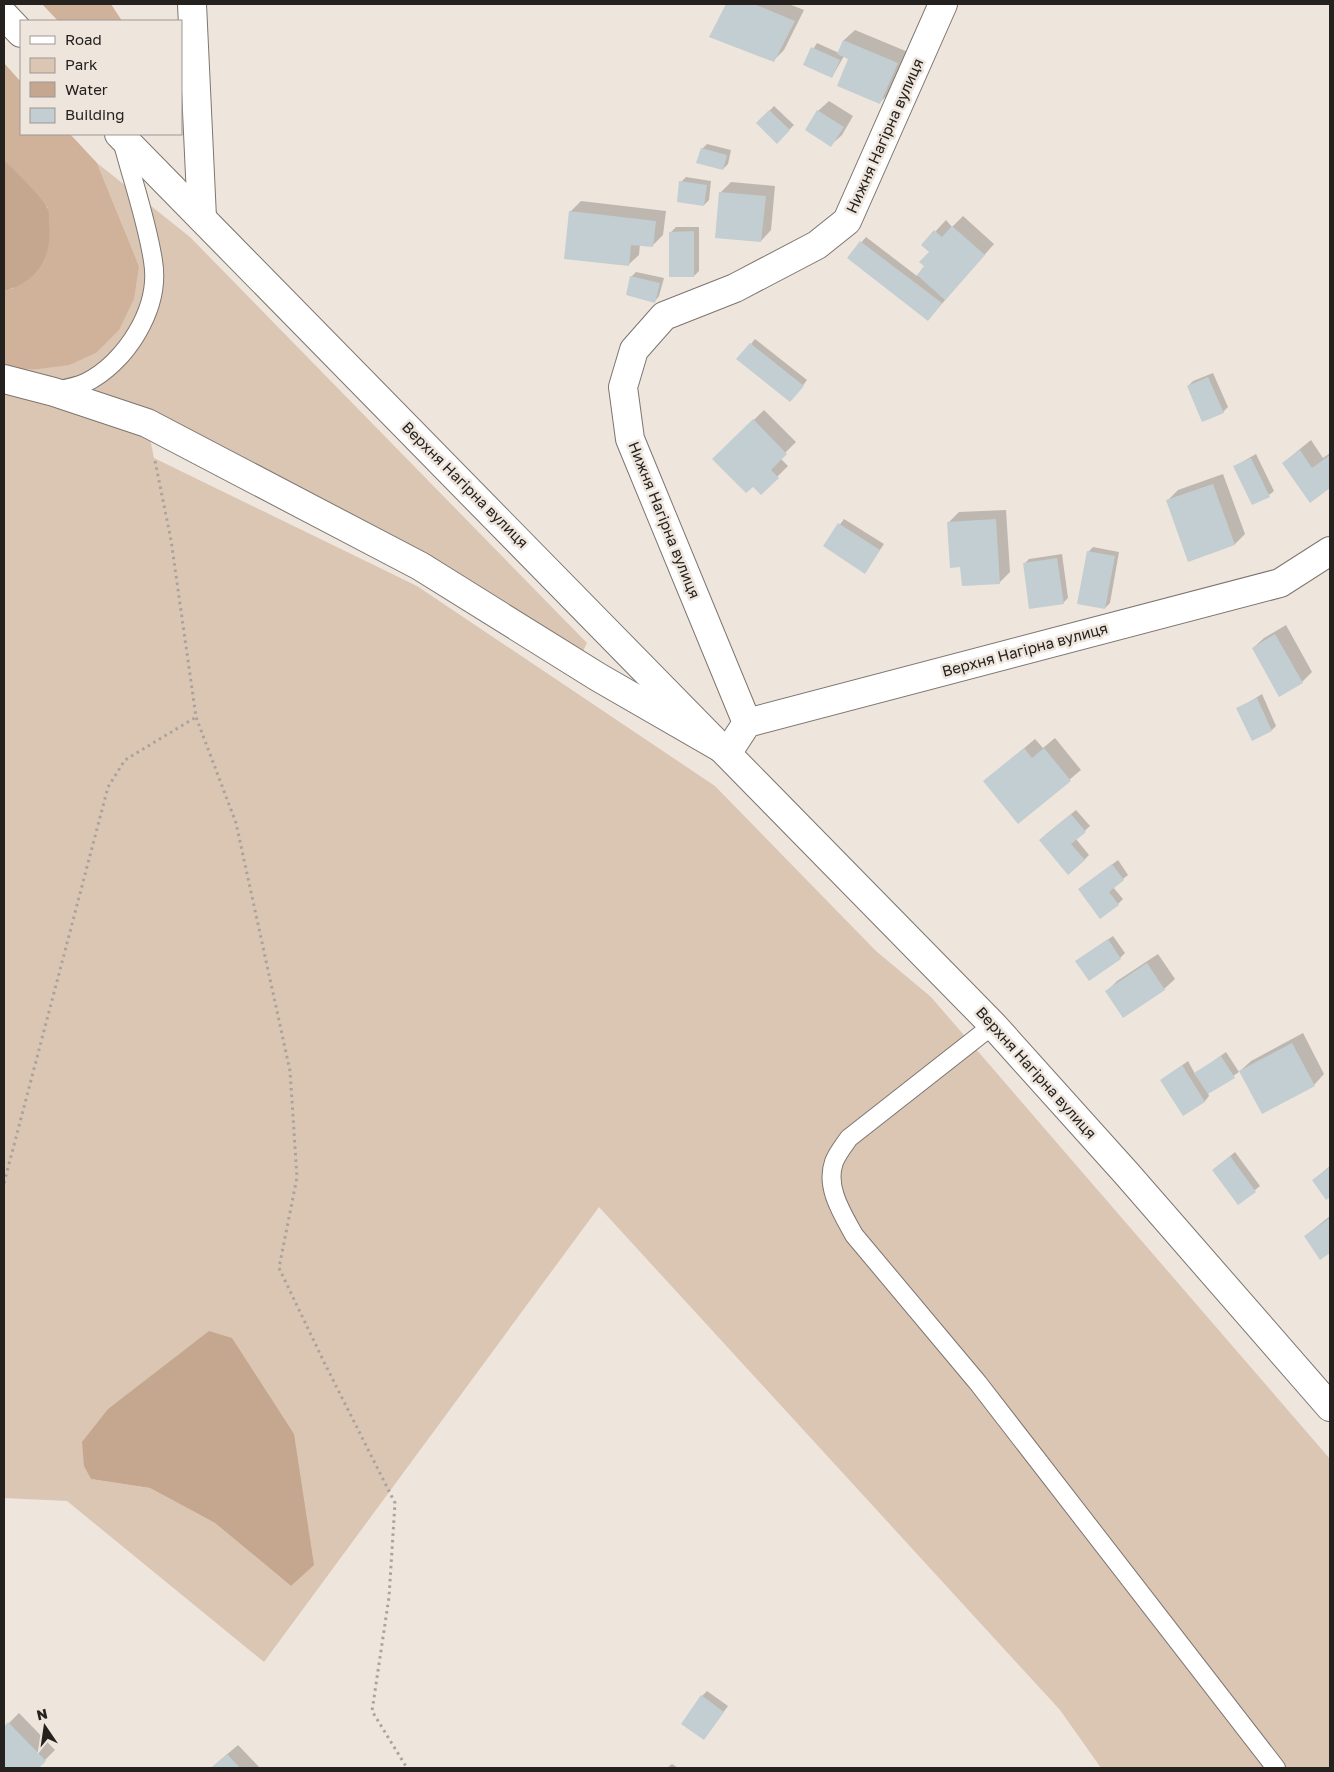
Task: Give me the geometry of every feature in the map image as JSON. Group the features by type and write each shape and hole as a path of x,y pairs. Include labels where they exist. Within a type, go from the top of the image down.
{"street":[{"path":"192,4 202,218"},
{"name":"Нижня Нагірна вулиця","path":"747,723 630,439 623,387 634,350 664,316 734,288 809,249 847,221 943,4"},
{"path":"4,15 20,32"},
{"name":"Верхня Нагірна вулиця","path":"121,135 728,752 993,1025 1127,1174 1330,1408"},
{"path":"4,379 54,392 147,423 420,566 598,677 728,752 747,723"},
{"name":"Верхня Нагірна вулиця","path":"747,723 1280,583 1330,551"}],"lane":[{"path":"54,392 84,383 111,365 133,339 148,309 154,286 153,262 120,135"},
{"path":"993,1025 849,1138 834,1161 831,1184 841,1212 854,1235 978,1383 1276,1768"}],"path":[{"path":"147,423 171,540 196,717 236,823 290,1071 297,1177 280,1268 324,1362 395,1503 389,1597 372,1711 407,1768"},
{"path":"4,1183 108,787 125,760 196,717"}],"green space":[{"path":"97,163 190,237 587,643 582,653 147,424 154,458 417,586 715,786 876,951 931,997 1330,1459 1330,1768 1101,1768 1060,1710 599,1207 264,1662 67,1501 4,1498 4,371 51,367 96,353 139,266","holes":["82,1442 313,1565 291,1586 215,1523 150,1488 91,1479"]}],"shaded area":[{"path":"42,4 111,4 121,20 57,20"},
{"path":"4,63 20,81 20,135 71,135 97,163 139,266 134,299 119,330 96,353 69,365 4,371 4,291 14,288 48,208 4,160"}],"water":[{"path":"4,160 45,204 49,212 50,236 45,258 40,267 25,282 4,291"},
{"path":"209,1331 232,1338 294,1434 314,1565 291,1586 215,1523 150,1488 91,1479 84,1466 82,1442 108,1409"}],"building":[{"path":"726,4 754,4 795,21 774,62 709,37"},
{"path":"843,40 898,63 880,104 837,86 848,59 837,54"},
{"path":"811,47 840,60 832,78 803,65"},
{"path":"769,110 790,130 777,144 756,123"},
{"path":"817,110 844,127 831,147 805,130"},
{"path":"701,148 727,155 723,170 696,163"},
{"path":"679,181 707,185 704,206 677,202"},
{"path":"719,192 766,196 761,242 715,238"},
{"path":"569,211 656,221 653,247 631,245 629,266 564,259"},
{"path":"952,226 985,255 945,300 917,275 924,266 919,262 929,252 921,245 934,230 942,237"},
{"path":"694,231 694,277 669,277 669,232"},
{"path":"860,241 942,303 928,321 847,258"},
{"path":"630,276 660,283 655,303 626,295"},
{"path":"750,343 804,386 790,402 736,359"},
{"path":"1208,377 1224,413 1202,422 1187,386"},
{"path":"753,419 787,454 771,470 779,478 761,495 753,487 746,493 712,459"},
{"path":"1300,450 1312,468 1330,455 1330,488 1310,503 1282,463"},
{"path":"1251,458 1270,497 1252,505 1233,466"},
{"path":"1213,484 1235,545 1188,562 1166,500"},
{"path":"996,519 1000,584 962,586 960,567 950,568 947,522"},
{"path":"838,523 880,550 865,574 823,546"},
{"path":"1087,551 1115,556 1105,609 1077,604"},
{"path":"1057,558 1064,604 1029,609 1023,563"},
{"path":"1275,634 1303,683 1279,697 1252,648"},
{"path":"1257,698 1272,731 1252,741 1236,708"},
{"path":"1024,748 1032,758 1044,748 1071,781 1018,824 983,781"},
{"path":"1071,814 1086,832 1071,844 1085,860 1068,875 1039,840"},
{"path":"1112,864 1124,880 1109,892 1119,905 1100,919 1078,889"},
{"path":"1108,939 1121,959 1089,981 1075,961"},
{"path":"1147,963 1165,990 1123,1018 1105,991"},
{"path":"1292,1043 1315,1086 1262,1114 1239,1071"},
{"path":"1221,1056 1235,1078 1208,1094 1194,1073"},
{"path":"1182,1065 1205,1102 1183,1116 1160,1080"},
{"path":"1230,1156 1256,1192 1238,1205 1212,1170"},
{"path":"1330,1167 1330,1197 1326,1200 1312,1180"},
{"path":"1330,1218 1330,1253 1320,1260 1304,1236"},
{"path":"701,1695 724,1712 704,1740 681,1724"},
{"path":"8,1722 46,1761 39,1768 4,1768 4,1727"},
{"path":"227,1754 240,1768 211,1768"}]}
